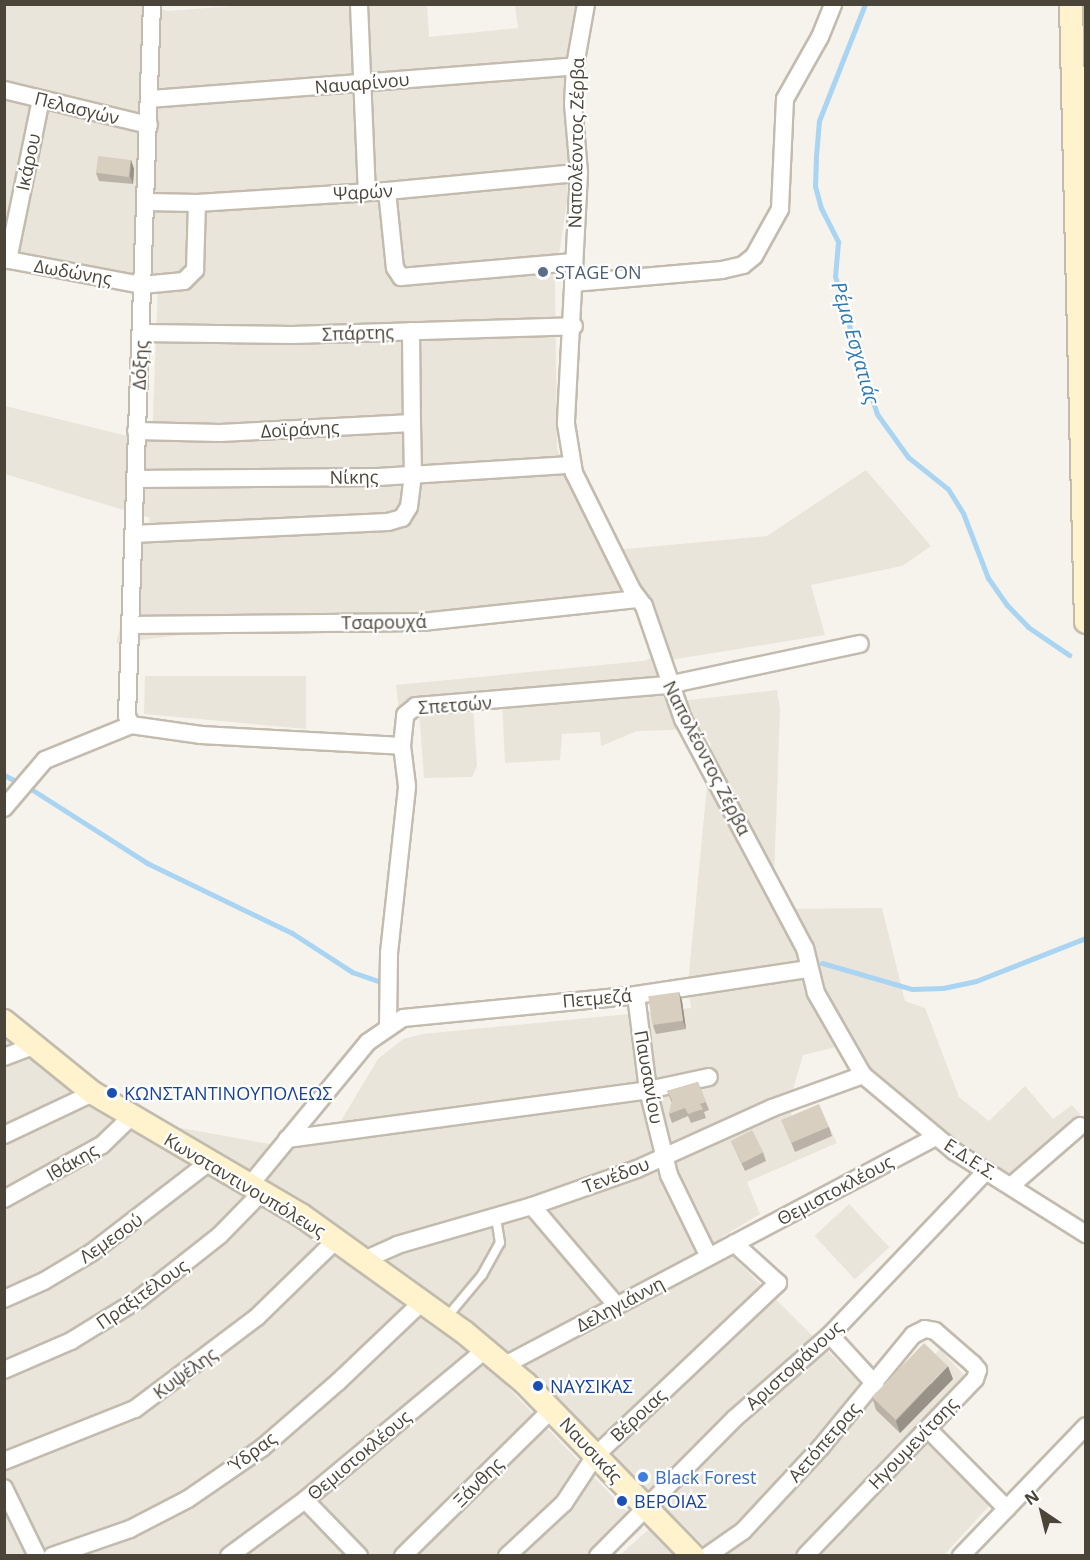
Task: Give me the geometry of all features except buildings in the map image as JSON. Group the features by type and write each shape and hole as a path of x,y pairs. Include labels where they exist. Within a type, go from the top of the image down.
{"street":[{"path":"359,4 367,192"},
{"name":"Ναπολέοντος Ζέρβα","path":"586,4 575,66 573,104 579,173 573,262 574,326 566,424 571,465 637,599 644,606 668,685 805,948 807,969 837,1034 863,1075"},
{"path":"573,283 722,270 742,265 754,256 780,209 785,99 820,37 833,4"},
{"path":"1071,4 1086,622"},
{"name":"Δόξης","path":"130,725 127,716 150,99 150,5"},
{"name":"Ναυαρίνου","path":"150,99 575,66"},
{"name":"Πελασγών","path":"4,90 149,125"},
{"name":"Ικάρου","path":"6,259 41,99"},
{"name":"Ψαρών","path":"146,202 197,203 387,192 579,173"},
{"path":"387,192 395,268 401,277 573,262"},
{"name":"Δωδώνης","path":"6,259 142,285 178,283 193,276 197,203"},
{"name":"Σπάρτης","path":"142,333 292,335 574,326"},
{"path":"134,534 388,522 402,518 409,507 413,475 411,332"},
{"name":"Δοϊράνης","path":"136,431 220,433 412,423"},
{"name":"Νίκης","path":"136,479 413,475 571,465"},
{"name":"Τσαρουχά","path":"130,625 422,622 637,599"},
{"name":"Σπετσών","path":"388,1026 387,977 407,786 402,746 405,715 416,705 668,685 860,644"},
{"path":"4,808 45,760 130,725 201,735 402,746"},
{"name":"Πετμεζά","path":"286,1139 368,1042 388,1026 418,1014 636,995 807,969"},
{"name":"Παυσανίου","path":"636,995 648,1090 675,1192 709,1257"},
{"name":"Κωνσταντινουπόλεως","path":"4,1021 93,1093 256,1189 336,1240 447,1318 486,1349"},
{"path":"4,1057 35,1045"},
{"name":"Ε.Δ.Ε.Σ.","path":"863,1075 936,1137 1086,1234"},
{"name":"Τενέδου","path":"364,1260 397,1245 532,1206 665,1155 772,1108 863,1075"},
{"path":"286,1139 648,1090 709,1077"},
{"path":"4,1135 93,1093"},
{"name":"Ιθάκης","path":"4,1200 102,1145 132,1116"},
{"path":"1012,1185 1080,1126"},
{"name":"Θεμιστοκλέους","path":"735,1244 936,1137"},
{"name":"Πραξιτέλους","path":"4,1370 71,1341 139,1299 220,1235 256,1189 286,1139"},
{"name":"Λεμεσού","path":"4,1299 44,1281 91,1253 209,1162"},
{"name":"Αριστοφάνους","path":"598,1556 734,1419 830,1335 986,1171"},
{"path":"532,1206 617,1306"},
{"name":"Κυψέλης","path":"4,1461 135,1409 257,1317 336,1240"},
{"name":"Δεληγιάννη","path":"505,1365 735,1244"},
{"name":"Βέροιας","path":"507,1556 564,1503 595,1456 778,1283 735,1244"},
{"name":"Ύδρας","path":"52,1556 130,1529 188,1499 262,1448 338,1382 422,1302"},
{"name":"Αετόπετρας","path":"708,1556 743,1531 874,1384 913,1335 925,1329 935,1330"},
{"name":"Ηγουμενίτσης","path":"805,1556 975,1379 978,1370 935,1330"},
{"path":"830,1335 874,1384"},
{"name":"Θεμιστοκλέους","path":"229,1556 305,1500 486,1349"},
{"name":"Ναυσικάς","path":"486,1349 552,1409 693,1556"},
{"name":"Ξάνθης","path":"404,1556 552,1409"},
{"path":"960,1556 1086,1426"},
{"path":"928,1429 1007,1509"},
{"path":"4,1488 37,1556"},
{"path":"305,1500 359,1556"}],"lane":[{"path":"447,1318 482,1275 500,1243 496,1217"}],"shaded area":[{"path":"146,4 167,11 261,4 427,5 429,37 518,28 515,5 588,5 572,98 567,201 555,283 557,449 604,551 767,536 866,470 931,546 902,566 811,585 825,635 652,663 671,702 777,690 780,709 773,909 882,908 905,1001 925,1008 959,1097 989,1121 1025,1086 1053,1119 1072,1105 1085,1120 1011,1183 986,1168 877,1083 849,1044 803,1055 788,1107 796,1124 823,1113 837,1143 747,1182 760,1214 722,1237 739,1263 883,1406 940,1349 973,1385 921,1438 991,1504 944,1555 713,1555 571,1415 153,1123 270,1144 330,1139 378,1059 403,1039 422,1034 691,1008 688,984 711,744 701,729 637,731 601,746 600,732 562,734 560,760 505,763 502,701 473,705 477,766 472,777 424,778 419,710 399,711 396,685 643,661 669,652 646,595 229,629 116,643 150,518 5,474 5,406 152,442 158,285 5,262 4,5"},
{"path":"145,676 306,676 306,729 144,714"},
{"path":"4,1034 332,1251 460,1343 502,1381 643,1528 611,1556 5,1555"},
{"path":"849,1204 889,1247 855,1279 815,1236"},
{"path":"649,1529 675,1555 620,1555"}],"waterway":[{"name":"Ρέμα Εσχατιάς","path":"865,4 819,121 816,158 815,186 821,208 838,242 835,276 850,329 877,414 908,457 948,489 963,513 988,578 1007,605 1028,627 1069,655"},
{"path":"4,775 18,782"},
{"path":"31,789 147,863 292,933 352,972 378,981"},
{"path":"822,963 912,989 943,988 976,981 1086,938"}],"place":[{"name":"STAGE ON","path":"543,272"},
{"name":"ΚΩΝΣΤΑΝΤΙΝΟΥΠΟΛΕΩΣ","path":"112,1093"},
{"name":"ΝΑΥΣΙΚΑΣ","path":"538,1386"},
{"name":"Black Forest","path":"643,1477"},
{"name":"ΒΕΡΟΙΑΣ","path":"622,1501"}]}
